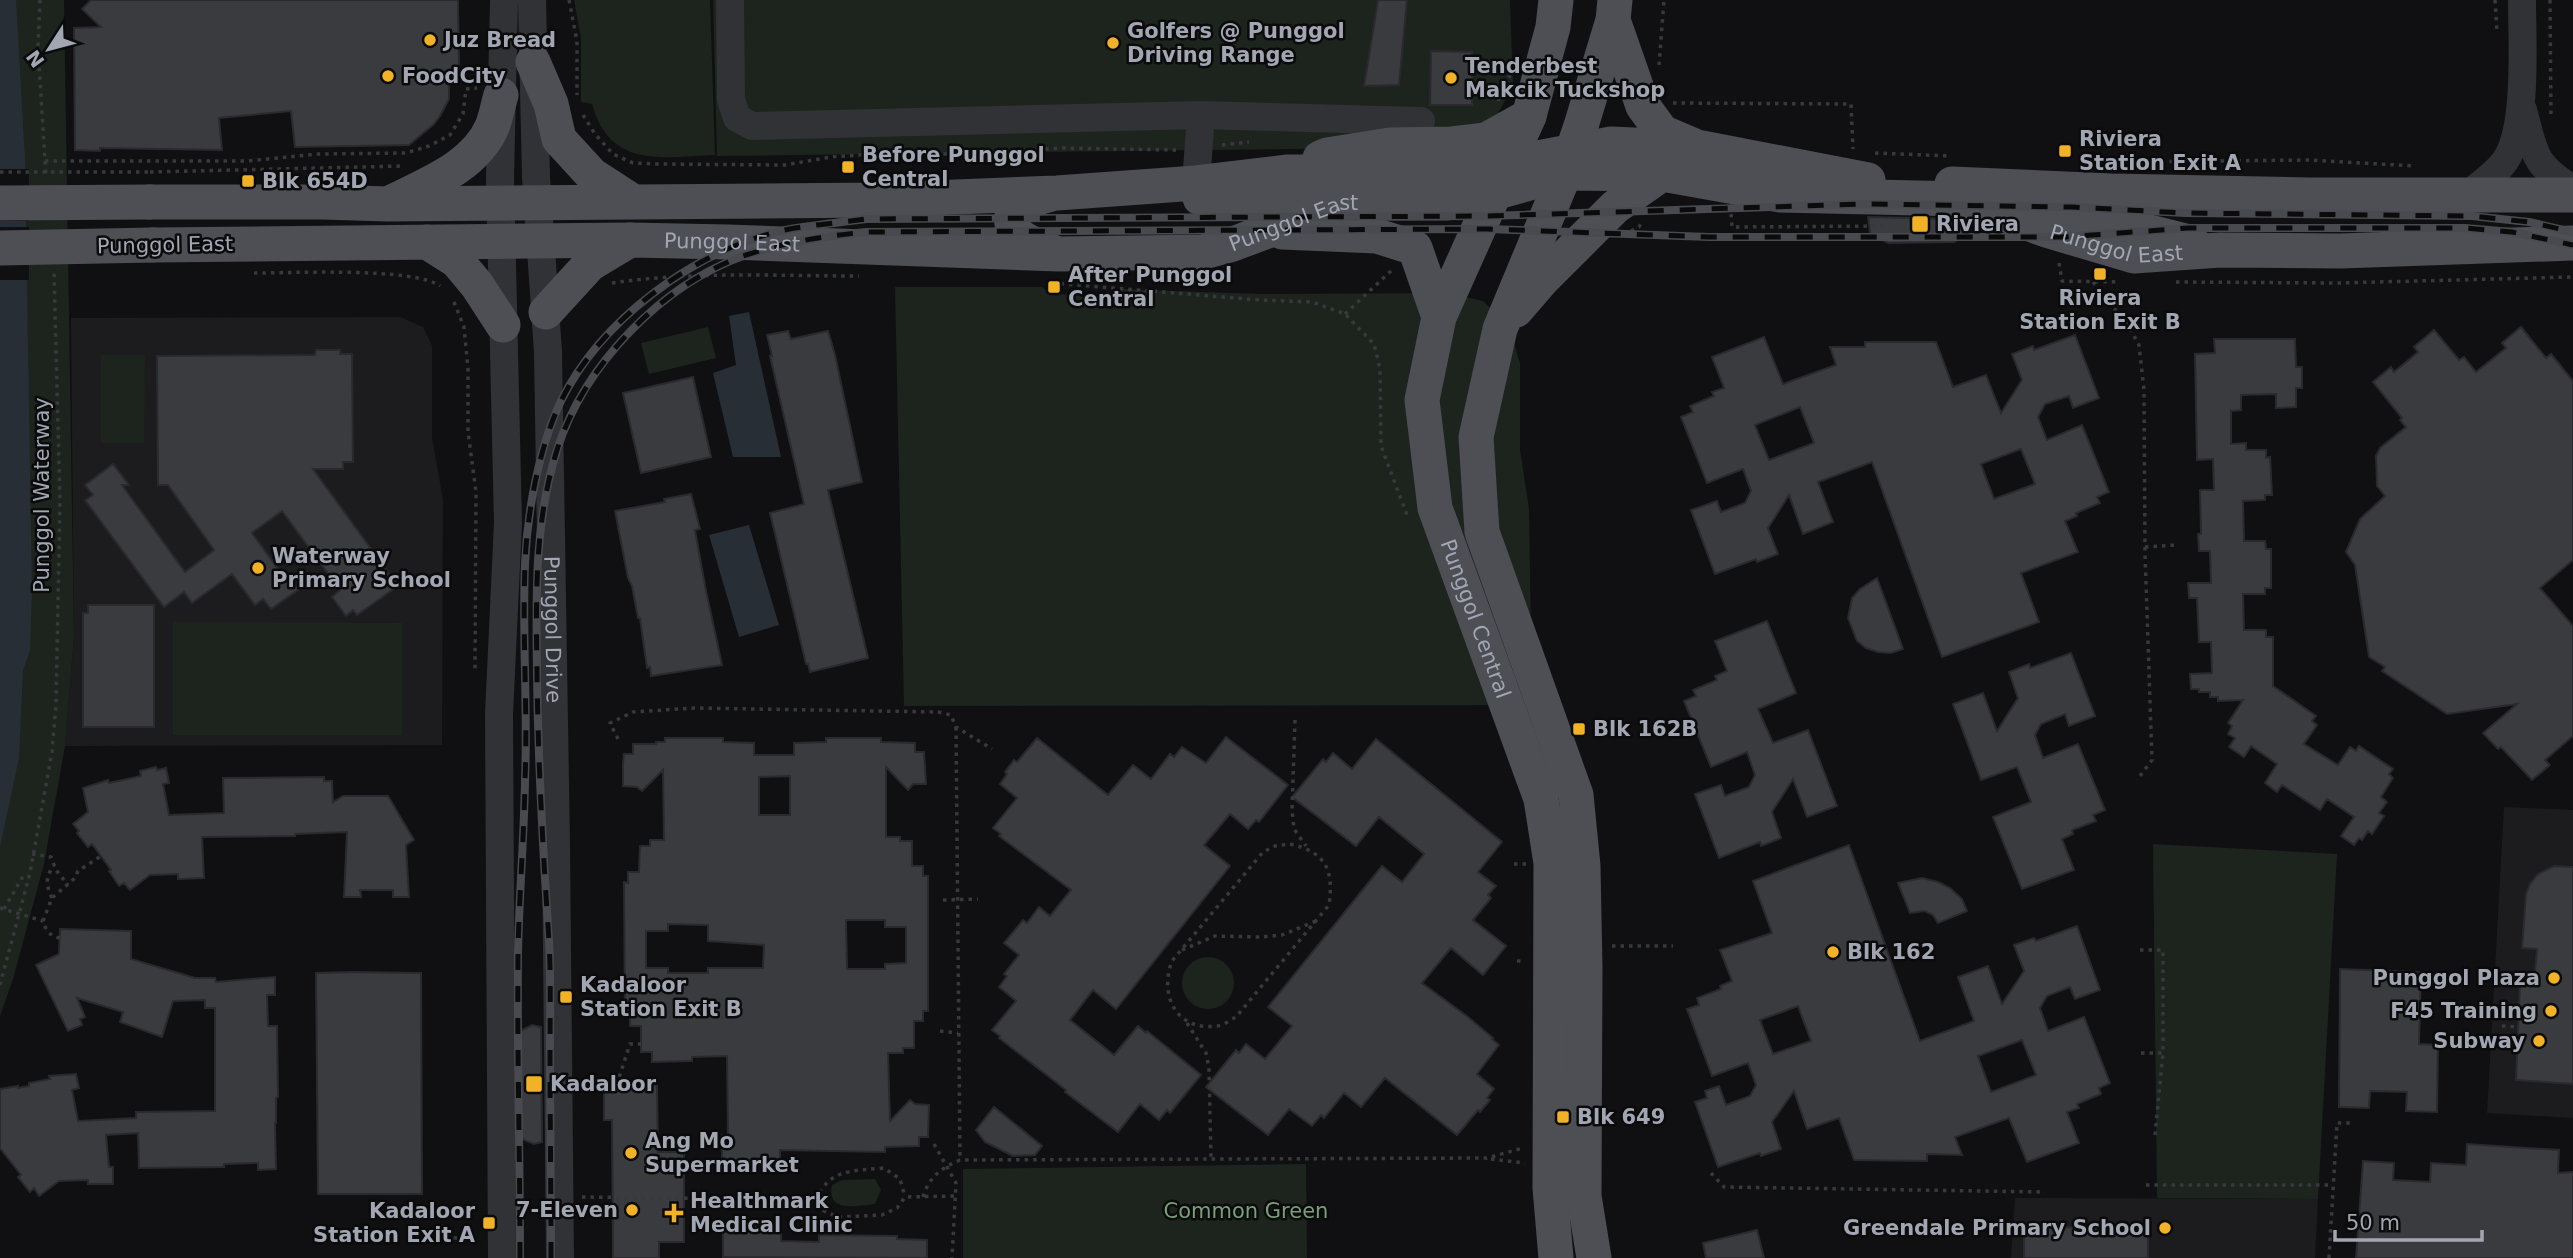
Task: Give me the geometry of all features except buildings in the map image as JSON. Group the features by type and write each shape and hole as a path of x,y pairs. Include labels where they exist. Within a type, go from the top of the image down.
{"main road":[{"name":"Punggol Central","path":"1556,0 1553,27 1529,116 1439,317 1422,400 1435,508 1541,799 1550,863 1550,1188 1556,1258"},
{"path":"1614,10 1643,106 1662,132 1702,148"},
{"name":"Punggol Central","path":"1594,1258 1584,1196 1583,866 1576,796 1482,532 1476,437 1500,329 1568,161 1614,10"},
{"path":"533,62 551,104 559,139 592,175 632,201"},
{"path":"388,204 441,177 467,160 492,127 486,93"},
{"path":"1288,172 1327,155 1390,145 1452,144 1486,140 1529,116"},
{"name":"Punggol East","path":"0,248 630,240 728,242 1052,268 1203,252 1342,203 1448,203 1501,178 1568,161 1611,144 1702,148 1872,181 2111,191 2309,195 2573,195"},
{"name":"Punggol East","path":"1568,161 1780,195 1964,199 2046,230 2134,256 2220,250 2340,251 2573,243"},
{"path":"1198,166 1200,198 1214,203 1342,203"},
{"name":"Punggol East","path":"0,203 150,187 309,201 388,204 880,200 1057,193 1198,166 1288,172 1463,172 1501,178"},
{"path":"1500,329 1541,281 1615,207 1662,174"},
{"path":"2220,250 2201,229 2201,218 2205,209 2233,192"},
{"path":"1052,268 1030,243 1016,232 1011,223 1011,215 1017,204 1057,193"},
{"path":"1264,231 1377,236 1415,248 1439,317"},
{"path":"546,312 590,264 630,240"},
{"path":"426,242 457,261 477,285 503,325"}],"street":[{"path":"502,1258 499,714 508,523 501,203 486,93 504,0"},
{"name":"Punggol Drive","path":"532,0 538,202 546,312 556,831 560,1258"},
{"path":"730,0 732,100 737,118 752,126 1200,115 1421,121"},
{"path":"2468,194 2495,173 2507,159 2522,104 2522,0"},
{"path":"2522,104 2538,161 2553,176 2573,189"},
{"path":"1198,166 1200,115"}],"path":[{"path":"40,0 38,47 47,186"},
{"path":"569,0 577,41 577,103"},
{"path":"1660,71 1664,0"},
{"path":"2495,0 2497,34"},
{"path":"2550,0 2551,121"},
{"path":"1498,102 1512,72"},
{"path":"45,161 247,161 318,153 406,153 429,146 450,135 463,114 466,89 486,93"},
{"path":"1668,98 1674,103 1851,104 1853,152"},
{"path":"581,112 595,134 613,154 633,163 657,164 785,165 831,157 877,154 948,154 1062,148 1198,166 1261,140"},
{"path":"1867,153 1964,156"},
{"path":"2107,162 2310,160 2415,166"},
{"path":"0,172 150,187 415,163"},
{"name":"Punggol Waterway","path":"0,985 30,873 52,752 56,704 60,502 53,263"},
{"path":"1052,268 1260,300 1312,302 1345,314 1374,344 1380,369 1381,446 1410,523"},
{"path":"248,273 405,275 435,282 448,291"},
{"path":"608,284 639,279 724,276 872,276"},
{"path":"2093,282 2129,327 2139,345 2144,390 2145,547 2152,760 2137,780"},
{"path":"452,300 464,327 468,369 468,432 476,492 475,681"},
{"path":"2145,547 2176,545"},
{"path":"618,739 610,723 633,712 694,709 938,712 951,715 957,727 960,1160"},
{"path":"1186,1021 1202,1026 1219,1026 1236,1017 1329,905 1332,889 1330,874 1321,858 1307,848 1294,829 1292,810 1295,720"},
{"path":"957,727 992,749"},
{"path":"1211,1159 1209,1068 1206,1053 1186,1021 1176,1012 1166,987 1167,973 1172,961 1263,852 1275,846 1290,844 1307,848"},
{"path":"33,853 51,858 68,885"},
{"path":"60,938 52,936 46,930 43,921 51,898 75,878 78,871 101,856"},
{"path":"51,898 46,885 49,871 54,866"},
{"path":"30,873 22,877 2,908 43,921"},
{"path":"943,900 978,899"},
{"path":"1180,951 1215,936 1282,935 1317,921"},
{"path":"1601,946 1673,946"},
{"path":"2140,950 2163,950 2163,1053 2155,1135"},
{"path":"2502,1026 2518,1027"},
{"path":"940,1031 959,1032"},
{"path":"614,1093 630,1044 641,1044"},
{"path":"2141,1053 2163,1053"},
{"path":"2329,1258 2337,1123 2354,1123"},
{"path":"934,1144 956,1183 952,1258"},
{"path":"1487,1158 1522,1149 1530,1144"},
{"path":"923,1197 926,1185 936,1173 960,1160 1487,1158 1525,1163"},
{"path":"884,1168 900,1179 905,1197 898,1208 882,1215 838,1217 824,1211 816,1200 822,1185 835,1176 884,1168"},
{"path":"1711,1174 1724,1187 2045,1192"},
{"path":"2146,1185 2333,1185"},
{"path":"905,1197 956,1196"},
{"path":"582,1197 816,1200"},
{"path":"440,1226 442,1238 482,1238"}],"shaded area":[{"path":"0,0 16,0 25,160 32,590 30,650 23,671 19,758 0,847"},
{"path":"749,312 781,457 733,457 713,373 736,365 729,316"},
{"name":"Waterway Primary School","path":"400,317 423,327 432,346 432,438 443,500 442,745 65,746 74,636 71,318"},
{"path":"749,525 779,625 739,637 709,535"},
{"path":"2504,807 2573,810 2573,1118 2487,1113"},
{"name":"Greendale Primary School","path":"2015,1198 2318,1199 2315,1258 2011,1258"}],"green space":[{"path":"0,0 64,0 74,636 65,746 44,864 13,979 0,1016"},
{"path":"574,0 710,0 715,155 640,155 611,140 600,125 592,104 581,102 581,39"},
{"name":"Golfers @ Punggol Driving Range","path":"713,0 1510,0 1513,86 1490,128 1459,147 717,156"},
{"path":"895,287 1042,287 1051,294 1107,296 1117,289 1261,294 1448,293 1483,301 1509,326 1520,363 1520,450 1529,508 1532,705 904,706"},
{"path":"708,327 716,358 649,374 641,343"},
{"path":"101,355 145,355 144,443 101,443"},
{"path":"173,622 402,623 402,735 173,735"},
{"path":"2153,844 2337,854 2318,1199 2157,1198"},
{"path":"1208,957 1218,959 1226,965 1232,973 1232,993 1226,1001 1218,1007 1208,1009 1198,1007 1190,1001 1184,993 1182,983 1184,973 1190,965 1198,959"},
{"name":"Common Green","path":"1306,1164 1307,1258 963,1258 963,1169"},
{"path":"875,1179 881,1190 875,1204 844,1206 838,1204 831,1194 832,1185 842,1180"}],"pier":[{"path":"0,169 29,169 29,221 0,221"},
{"path":"0,227 29,227 29,280 0,280"}],"railway":[{"path":"520,1258 518,954 526,754 524,591 531,502 540,459 553,419 578,371 625,317 683,273 715,255 780,231 866,219 1487,216 1865,204 2072,207 2185,213 2472,216 2529,222 2573,232"},
{"path":"551,1258 550,968 540,774 537,645 538,561 544,505 557,450 569,418 586,388 630,332 656,307 715,268 776,246 866,232 1488,229 1709,237 2065,237 2188,228 2465,228 2512,232 2573,245"}],"place":[{"name":"Juz Bread","path":"430,40"},
{"name":"Golfers @ Punggol Driving Range","path":"1113,43"},
{"name":"FoodCity","path":"388,76"},
{"name":"Tenderbest Makcik Tuckshop","path":"1451,78"},
{"name":"Riviera Station Exit A","path":"2065,151"},
{"name":"Before Punggol Central","path":"848,167"},
{"name":"Blk 654D","path":"248,181"},
{"name":"Riviera","path":"1920,224"},
{"name":"Riviera Station Exit B","path":"2100,274"},
{"name":"After Punggol Central","path":"1054,287"},
{"name":"Waterway Primary School","path":"258,568"},
{"name":"Blk 162B","path":"1579,729"},
{"name":"Blk 162","path":"1833,952"},
{"name":"Punggol Plaza","path":"2554,978"},
{"name":"Kadaloor Station Exit B","path":"566,997"},
{"name":"F45 Training","path":"2551,1011"},
{"name":"Subway","path":"2539,1041"},
{"name":"Kadaloor","path":"534,1084"},
{"name":"Blk 649","path":"1563,1117"},
{"name":"Ang Mo Supermarket","path":"631,1153"},
{"name":"7-Eleven","path":"632,1210"},
{"name":"Healthmark Medical Clinic","path":"674,1213"},
{"name":"Kadaloor Station Exit A","path":"489,1223"},
{"name":"Greendale Primary School","path":"2165,1228"}]}
